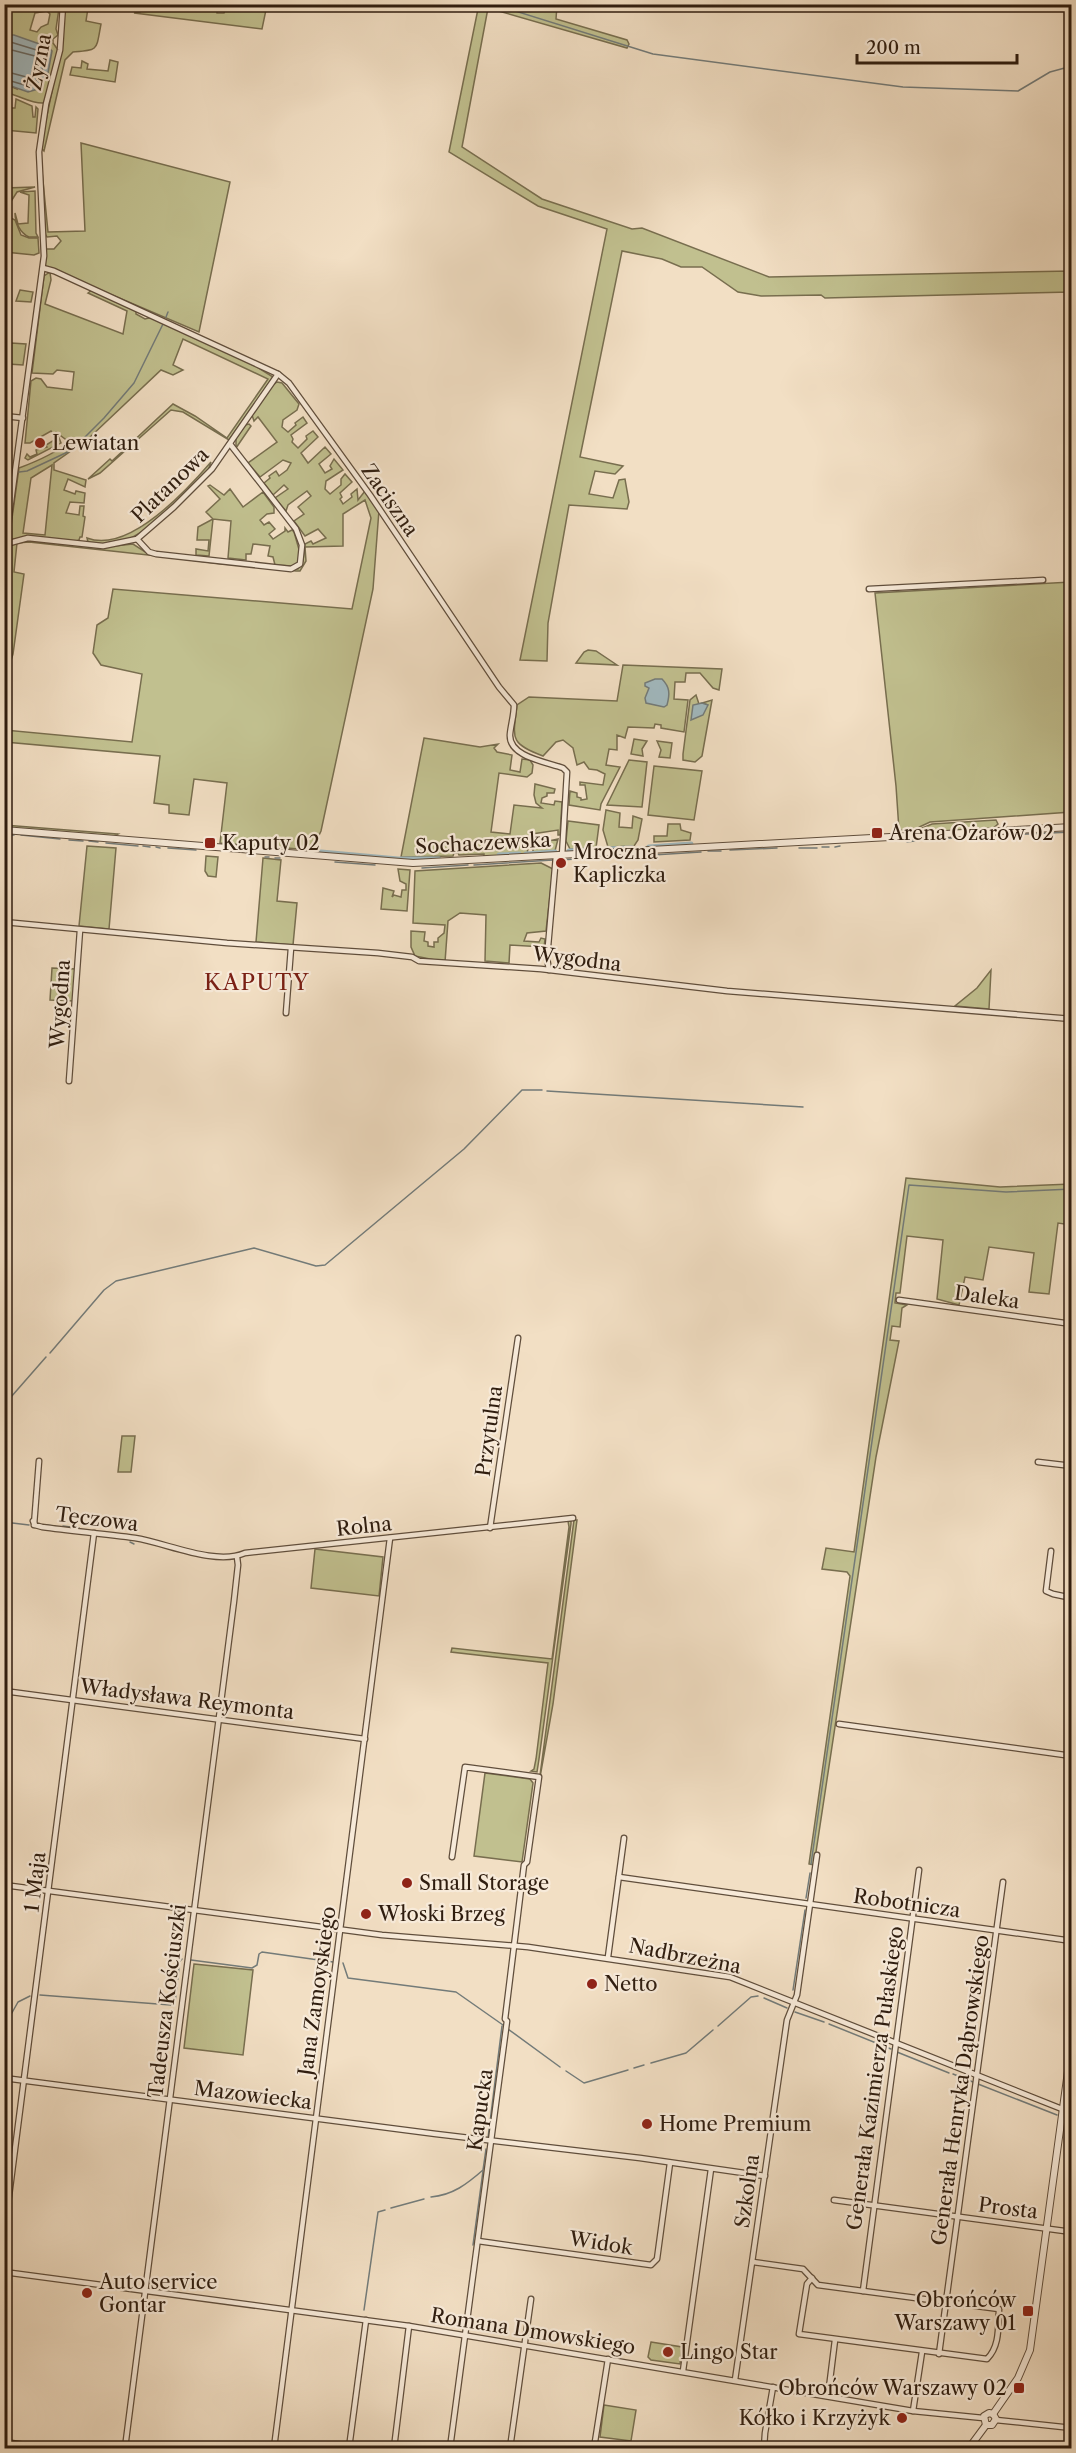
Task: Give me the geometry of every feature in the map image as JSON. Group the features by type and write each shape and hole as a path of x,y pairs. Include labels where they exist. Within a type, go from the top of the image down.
{"street":[{"name":"Żyzna","path":"5,551 43,268 39,152 46,104 60,50 63,5"},
{"name":"Zaciszna","path":"43,268 165,321 278,374 289,383 370,495 499,687 514,705 510,737 515,747 523,754 563,768 567,772 559,856"},
{"name":"Platanowa","path":"6,544 28,538 103,546 137,539 212,469 278,374"},
{"path":"4,416 23,418"},
{"path":"137,539 149,552 156,554 291,569 300,564 302,545 296,529 231,444"},
{"path":"869,590 1043,580"},
{"name":"Sochaczewska","path":"4,830 413,863 1071,827"},
{"path":"549,970 548,958 559,856"},
{"name":"Wygodna","path":"4,922 291,948 402,955 419,961 549,970 727,991 1071,1019"},
{"name":"Wygodna","path":"69,1081 80,930"},
{"path":"286,1013 291,948"},
{"name":"Daleka","path":"899,1300 1071,1324"},
{"name":"Przytulna","path":"490,1528 518,1338"},
{"name":"Tęczowa","path":"39,1461 34,1523 138,1539 159,1545"},
{"path":"1038,1462 1071,1466"},
{"name":"Rolna","path":"159,1545 237,1557 245,1553 573,1518"},
{"name":"1 Maja","path":"4,2235 94,1533"},
{"name":"Jana Zamoyskiego","path":"274,2448 390,1538"},
{"path":"1051,1551 1046,1591 1071,1598"},
{"name":"Tadeusza Kościuszki","path":"125,2448 219,1719 238,1565 237,1557"},
{"name":"Władysława Reymonta","path":"4,1691 365,1739"},
{"path":"839,1724 1071,1756"},
{"name":"Kapucka","path":"450,2448 507,2021 505,2019 514,1946 539,1777 465,1767 452,1857"},
{"path":"608,1958 624,1838"},
{"name":"Szkolna","path":"735,2380 787,2020 794,2003 817,1855"},
{"name":"Generała Kazimierza Pułaskiego","path":"862,2291 919,1870"},
{"name":"Robotnicza","path":"619,1877 1071,1941"},
{"name":"Generała Henryka Dąbrowskiego","path":"939,2354 975,2075 1003,1882"},
{"name":"Nadbrzeżna","path":"4,1885 341,1930 440,1941 514,1946 730,1977 1071,2113"},
{"path":"984,2422 992,2426 994,2417 1027,2359 1071,2042"},
{"name":"Mazowiecka","path":"4,2078 765,2176"},
{"name":"Widok","path":"478,2241 651,2265 657,2259 670,2163"},
{"path":"683,2371 711,2169"},
{"name":"Prosta","path":"834,2200 1071,2232"},
{"path":"753,2262 802,2269 812,2278 818,2285 999,2309 996,2345 987,2359 799,2334 807,2284 812,2278"},
{"name":"Romana Dmowskiego","path":"4,2272 410,2326 984,2422"},
{"path":"510,2448 531,2299"},
{"path":"349,2448 366,2320"},
{"path":"394,2448 410,2326"},
{"path":"828,2396 835,2340"},
{"path":"913,2411 922,2352"},
{"path":"594,2448 609,2359"},
{"path":"764,2448 773,2387"},
{"path":"969,2448 987,2414 994,2417 1071,2428"},
{"path":"4,2442 47,2448"}],"shaded area":[{"path":"4,5 48,5 51,7 57,5 59,8 56,29 58,35 53,39 58,50 44,103 30,101 8,93 5,98 5,84 17,89 7,34 5,35","holes":["47,11 50,14 48,24 37,32 30,30 35,13"]},
{"path":"146,5 217,6 217,13 224,13 225,10 230,10 232,5 267,5 262,29 134,13 140,12"},
{"path":"468,5 557,5 556,19 627,40 629,44 627,48 488,8 462,147 542,199 632,229 642,228 769,277 1071,271 1071,292 825,298 821,295 761,296 738,292 702,267 681,267 662,259 622,251 580,457 623,466 615,474 595,471 589,494 613,498 619,480 625,479 629,502 627,509 569,505 548,623 547,661 520,660 607,229 538,206 449,152 478,9"},
{"path":"74,6 88,8 86,21 101,24 97,44 88,51 73,52 65,60 44,151 41,148 64,16 66,10"},
{"path":"110,60 118,62 115,82 70,75 72,67 81,68 82,61 88,64 87,69 108,71"},
{"path":"16,99 32,106 33,117 35,117 36,107 38,109 36,133 5,130 5,108 15,108"},
{"path":"81,143 230,182 199,332 44,266 45,249 54,249 61,241 57,236 47,237 45,234 41,161 48,232 85,231"},
{"path":"35,187 17,192 5,211 5,188"},
{"path":"35,191 38,237 29,237 19,227 16,220 15,213 18,224 28,223 29,195 20,192"},
{"path":"5,215 15,220 21,235 38,238 39,253 34,255 5,252"},
{"path":"50,272 51,280 45,304 123,334 127,311 88,293 92,290 136,310 136,314 145,319 153,317 273,377 229,440 183,412 171,410 100,473 88,479 110,459 112,461 173,404 227,438 268,379 183,339 173,365 183,370 173,375 161,370 88,439 54,463 54,470 86,480 85,487 68,479 64,490 75,494 76,491 85,493 84,503 70,502 66,513 79,515 80,506 84,506 82,537 75,542 26,537 9,540 19,468 46,457 69,442 57,433 61,443 28,460 25,458 27,454 30,457 37,454 36,450 47,447 46,445 56,439 51,431 30,443 25,443 31,381 36,378 41,379 47,387 72,390 74,372 57,370 53,374 32,373 44,276","holes":["52,465 45,535 23,533 31,478"]},
{"path":"20,290 33,292 31,302 16,301"},
{"path":"11,343 26,344 23,365 8,364"},
{"path":"277,382 282,383 299,404 297,410 283,420 282,427 288,432 303,417 307,423 291,435 292,442 298,448 307,439 306,436 313,431 318,437 301,453 308,463 325,447 331,454 319,464 325,473 332,469 330,466 334,459 343,470 326,481 325,489 330,494 341,485 341,479 345,474 352,482 340,493 343,504 352,497 351,494 357,489 358,500 365,491 379,510 373,589 321,831 312,850 220,843 227,783 194,779 189,815 169,813 169,805 154,803 160,756 5,742 5,730 132,742 142,674 101,665 93,653 97,625 108,618 113,589 352,609 371,518 365,500 343,514 343,546 305,547 306,561 300,571 246,566 298,569 303,561 305,544 311,541 313,544 326,538 318,529 305,536 294,521 304,514 298,507 311,496 307,491 288,505 286,511 275,498 288,489 284,485 273,495 264,483 276,471 279,476 287,470 291,463 283,460 260,477 248,463 277,442 258,417 254,421 252,415"},
{"path":"245,425 251,426 236,448 236,438"},
{"path":"211,462 208,471 170,509 138,534 122,542 105,545 88,542 87,538 103,541 121,537 138,529 172,503"},
{"path":"210,485 224,495 230,489 243,507 263,492 274,507 274,513 267,514 260,520 264,525 269,522 275,529 269,534 273,539 285,531 285,528 288,532 292,530 294,532 300,553 299,562 293,566 275,565 273,557 268,556 270,546 253,544 251,554 246,554 246,560 228,558 231,521 213,519 206,512 220,499 208,486"},
{"path":"213,519 209,556 196,555 196,549 208,551 209,540 197,540 198,527"},
{"path":"29,541 105,547 133,544 150,555 159,556 29,542 17,543 14,572 24,574 13,654 5,679 5,564 8,547 17,542"},
{"path":"159,556 246,566 222,564"},
{"path":"1071,582 1071,812 930,822 913,830 899,830 875,593"},
{"path":"588,650 596,651 617,665 576,663"},
{"path":"623,665 722,669 719,690 713,688 700,673 686,673 685,682 675,682 674,699 688,700 684,732 661,728 661,725 655,724 654,728 628,727 625,738 617,735 617,750 609,749 606,765 620,767 600,810 569,805 570,791 577,793 577,797 581,800 587,799 585,785 580,785 580,782 603,785 605,774 589,769 584,762 577,765 573,748 563,740 556,742 543,756 524,747 519,743 515,733 517,705 529,697 617,701"},
{"path":"696,695 699,704 693,706 708,705 702,703 712,700 702,756 695,762 683,760 683,754 690,700"},
{"path":"424,738 480,747 498,744 494,748 497,752 512,755 510,770 520,772 522,759 530,760 533,765 532,773 527,777 499,773 491,832 510,834 514,805 542,808 536,803 535,784 555,789 554,793 547,793 547,796 542,798 541,803 554,805 555,801 562,802 560,835 558,835 558,830 532,834 530,845 558,839 555,851 533,852 533,849 528,848 527,855 484,857 484,854 459,855 454,853 453,856 401,857"},
{"path":"634,739 647,741 642,749 643,756 631,754"},
{"path":"657,741 672,743 670,758 659,757 661,750"},
{"path":"629,760 647,762 642,807 607,805"},
{"path":"654,766 702,771 694,820 648,815"},
{"path":"606,810 620,813 619,827 632,828 633,816 642,819 638,840 634,846 608,847 603,830"},
{"path":"996,820 998,824 992,829 910,833 932,824"},
{"path":"568,821 599,825 596,848 570,849 566,841"},
{"path":"668,824 680,824 681,830 691,833 690,840 654,842 654,836 667,836"},
{"path":"4,825 118,834 114,836 9,828"},
{"path":"87,846 116,848 109,929 79,926"},
{"path":"206,856 218,857 216,877 208,876 205,871"},
{"path":"263,858 281,860 277,901 297,903 293,945 256,942"},
{"path":"541,863 553,869 546,931 527,933 524,941 539,942 541,938 545,939 544,947 510,945 509,963 485,961 486,915 460,913 448,921 445,962 415,956 411,947 411,931 425,932 424,941 428,942 428,946 434,947 434,942 438,942 438,938 444,933 445,925 413,923 415,871"},
{"path":"398,869 410,870 407,911 381,909 383,888 394,891 392,897 394,895 401,897 402,890 406,890 406,884 400,881"},
{"path":"52,968 76,969 74,1001 50,1000"},
{"path":"991,970 989,1009 955,1006 977,988"},
{"path":"906,1178 1000,1187 1071,1184 1071,1225 1058,1223 1049,1294 1029,1292 1034,1253 989,1247 983,1280 965,1277 959,1305 937,1299 943,1240 907,1236 900,1293 896,1293 895,1303 907,1305 902,1308 900,1327 892,1326 890,1340 899,1341 876,1457 814,1865 809,1864 850,1576 847,1572 822,1569 826,1548 854,1552"},
{"path":"122,1436 135,1436 131,1472 118,1472"},
{"path":"574,1520 577,1520 553,1704 539,1783"},
{"path":"568,1521 571,1521 571,1524 537,1772 531,1771 534,1769 536,1759 548,1663 451,1652 452,1648 552,1659"},
{"path":"315,1549 383,1557 379,1596 311,1588"},
{"path":"485,1773 530,1779 533,1783 522,1862 474,1856"},
{"path":"194,1964 253,1970 243,2055 184,2048"},
{"path":"651,2342 682,2347 680,2364 651,2360 648,2357"},
{"path":"604,2405 636,2410 631,2441 600,2437"}],"water":[{"path":"5,35 14,35 48,47 52,51 48,73 38,89 28,92 5,84"},
{"path":"662,679 668,688 668,701 664,707 646,703 645,698 649,688 645,686 645,683"},
{"path":"702,703 708,705 703,715 691,720 693,705"}],"waterway":[{"path":"493,4 653,54 903,87 1018,91 1050,72 1072,66"},
{"path":"166,317 168,312"},
{"path":"4,474 27,471 72,450 134,383 163,324"},
{"path":"1006,835 1072,832"},
{"path":"4,835 14,835"},
{"path":"21,835 60,839"},
{"path":"936,839 999,835"},
{"path":"907,842 928,839"},
{"path":"69,840 83,841"},
{"path":"89,841 98,842"},
{"path":"106,843 138,846"},
{"path":"649,847 691,844"},
{"path":"143,846 150,847"},
{"path":"835,847 840,846"},
{"path":"156,847 160,848"},
{"path":"822,847 829,847"},
{"path":"168,848 196,850"},
{"path":"607,849 632,848"},
{"path":"730,850 777,848"},
{"path":"799,848 817,848"},
{"path":"569,851 594,850"},
{"path":"708,851 721,851"},
{"path":"321,852 398,859 439,859"},
{"path":"526,854 555,852"},
{"path":"653,855 701,852"},
{"path":"499,855 519,854"},
{"path":"559,860 647,855"},
{"path":"275,858 280,858"},
{"path":"474,865 553,860"},
{"path":"335,862 375,865"},
{"path":"422,868 468,865"},
{"path":"50,1353 104,1290 116,1281 254,1248 316,1266 325,1265 464,1149 522,1090 542,1090"},
{"path":"547,1091 803,1107"},
{"path":"811,1864 909,1185 1006,1192 1072,1189"},
{"path":"4,1405 46,1357"},
{"path":"4,1522 29,1525"},
{"path":"47,1525 55,1526"},
{"path":"63,1526 79,1528"},
{"path":"130,1542 134,1544"},
{"path":"806,1898 810,1873"},
{"path":"793,1990 805,1910"},
{"path":"191,1960 252,1968 257,1965 259,1954 262,1952 333,1962"},
{"path":"343,1963 348,1978 456,1992 503,2025"},
{"path":"178,1979 179,1966"},
{"path":"40,1995 171,2005 175,2003 177,1985"},
{"path":"4,2027 18,2002 30,1996"},
{"path":"718,2026 751,1997 758,1996"},
{"path":"764,1998 787,2008"},
{"path":"795,2012 824,2022"},
{"path":"829,2024 891,2049"},
{"path":"488,2138 502,2026"},
{"path":"508,2029 560,2067"},
{"path":"651,2063 686,2053 713,2030"},
{"path":"897,2052 949,2073"},
{"path":"634,2068 644,2065"},
{"path":"566,2071 584,2083 628,2070"},
{"path":"953,2074 973,2082"},
{"path":"978,2084 1057,2115"},
{"path":"1066,2119 1072,2121"},
{"path":"431,2197 459,2188 483,2170 486,2149"},
{"path":"473,2245 483,2171"},
{"path":"391,2208 424,2199"},
{"path":"364,2310 378,2212 385,2210"}],"place":[{"name":"Lewiatan","path":"40,443"},
{"name":"Arena Ożarów 02","path":"877,833"},
{"name":"Kaputy 02","path":"210,843"},
{"name":"Mroczna Kapliczka","path":"561,863"},
{"name":"Small Storage","path":"407,1883"},
{"name":"Włoski Brzeg","path":"366,1914"},
{"name":"Netto","path":"592,1984"},
{"name":"Home Premium","path":"647,2124"},
{"name":"Auto service Gontar","path":"87,2293"},
{"name":"Obrońców Warszawy 01","path":"1028,2311"},
{"name":"Lingo Star","path":"668,2352"},
{"name":"Obrońców Warszawy 02","path":"1019,2388"},
{"name":"Kółko i Krzyżyk","path":"902,2418"}],"district":[{"name":"KAPUTY","path":"257,982"}]}
